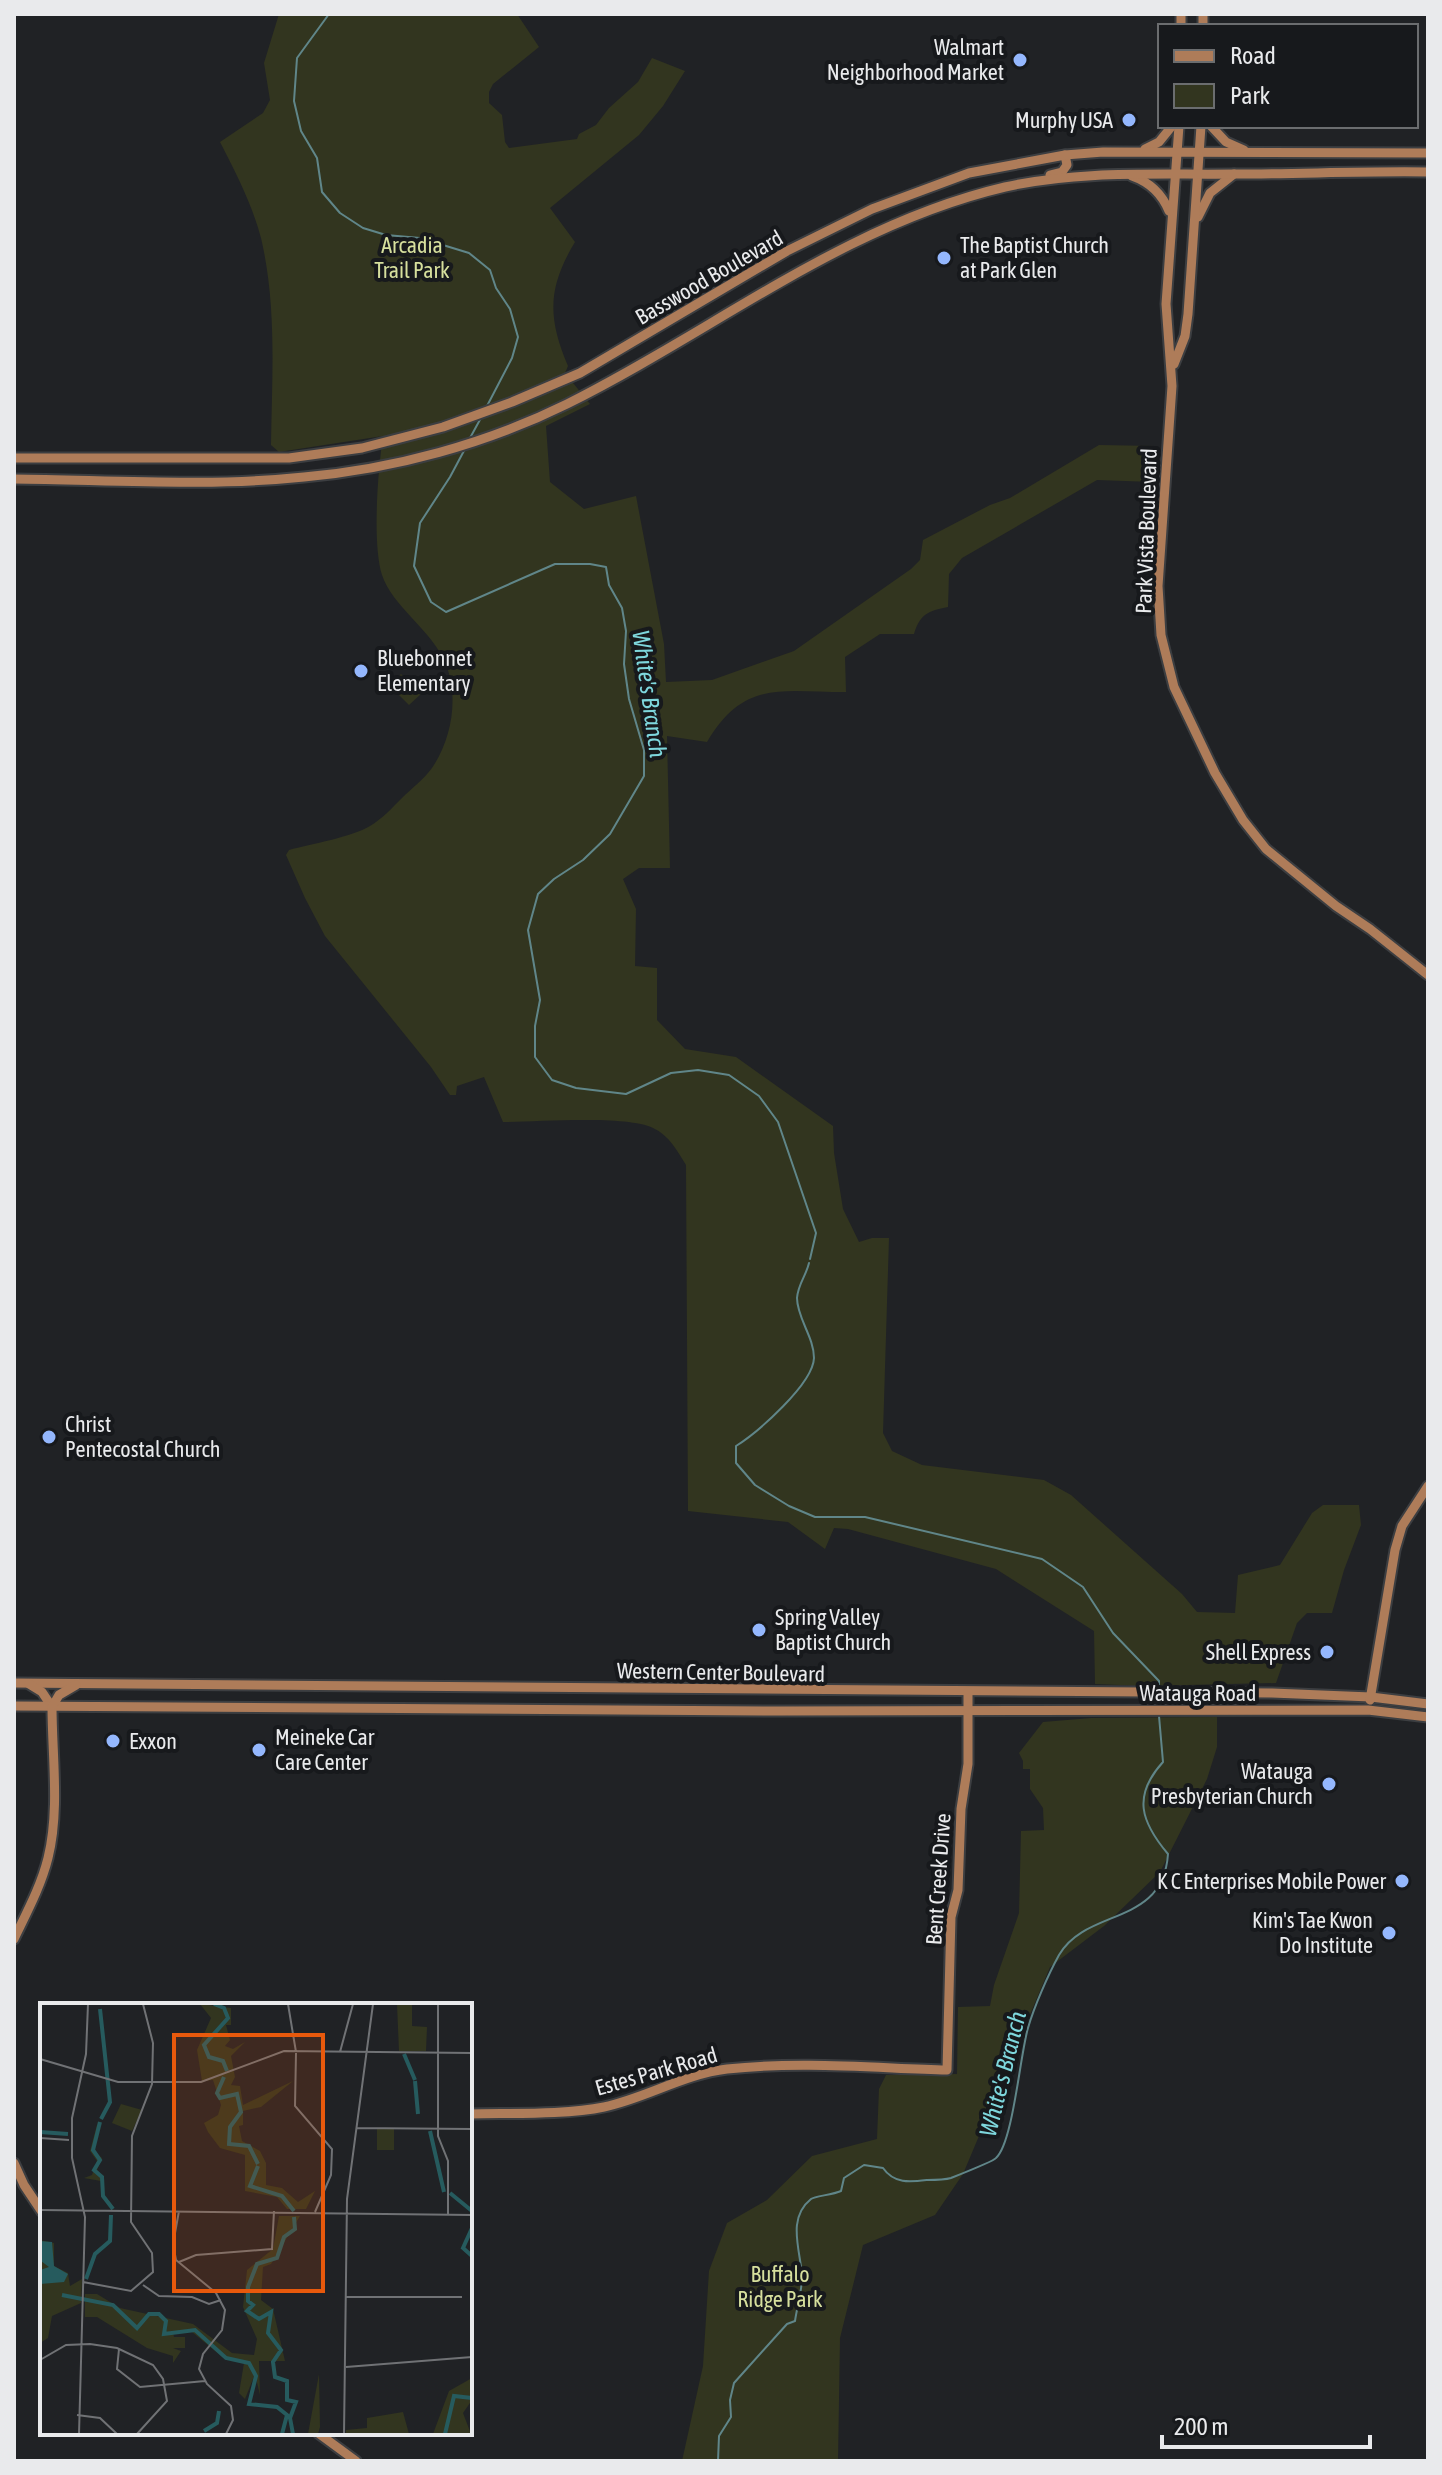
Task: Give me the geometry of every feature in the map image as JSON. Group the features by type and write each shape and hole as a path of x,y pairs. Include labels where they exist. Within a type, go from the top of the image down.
{"main road":[{"path":"1141,151 1159,142 1170,128"},
{"name":"Park Vista Boulevard","path":"1179,128 1166,304 1172,367 1158,586 1161,635 1174,687 1215,773 1243,820 1266,849 1428,975"},
{"name":"Park Vista Boulevard","path":"1172,367 1185,336 1201,128"},
{"path":"1213,128 1226,142 1247,152"},
{"name":"Basswood Boulevard","path":"14,458 289,458 362,448 443,427 580,373 787,251 872,209 969,173 1065,155 1141,151 1428,153"},
{"path":"1348,153 1348,172"},
{"path":"1005,188 1023,180 1062,172 1067,165 1065,155"},
{"name":"Basswood Boulevard","path":"14,479 138,482 273,479 395,464 502,431 566,405 870,234 929,210 1005,188 1053,179 1121,173 1428,172"},
{"path":"1121,173 1150,185 1168,207 1170,217"},
{"path":"1194,228 1210,193 1234,174"},
{"path":"1368,1710 1395,1550 1402,1526 1428,1486"},
{"name":"Western Center Boulevard","path":"14,1683 1219,1694 1371,1697 1428,1704"},
{"path":"28,1683 42,1692 52,1707"},
{"path":"14,1939 31,1906 49,1849 53,1811 52,1707 59,1695 78,1684"},
{"name":"Bent Creek Drive","path":"947,2070 951,1917 959,1884 961,1809 967,1772 968,1692"},
{"path":"1026,1693 1026,1712"},
{"name":"Western Center Boulevard","path":"14,1706 968,1712"},
{"name":"Watauga Road","path":"968,1712 1368,1710 1428,1717"},
{"name":"Estes Park Road","path":"472,2114 602,2107 702,2073 725,2069 947,2070"},
{"path":"14,2163 38,2200"},
{"path":"321,2435 356,2461"}],"green space":[{"name":"Arcadia Trail Park","path":"279,14 517,14 539,47 493,84 489,92 489,103 502,115 505,142 509,148 577,139 579,134 596,125 609,108 638,82 652,58 685,71 663,106 639,135 550,208 575,242 555,288 556,332 568,366 565,373 590,404 546,426 550,482 584,509 636,496 664,644 666,682 712,680 794,651 911,569 920,560 923,540 1010,498 1099,445 1155,446 1153,482 1097,480 962,558 949,574 948,607 926,614 914,634 880,634 845,657 846,692 766,693 750,698 735,708 707,742 667,736 670,868 639,868 623,879 636,909 635,966 657,968 657,1020 685,1049 736,1057 833,1126 843,1209 859,1242 889,1238 883,1433 892,1451 922,1465 1044,1480 1071,1495 1182,1594 1197,1612 1235,1613 1238,1575 1280,1565 1312,1513 1323,1505 1359,1505 1361,1525 1332,1613 1307,1613 1297,1623 1276,1683 1095,1684 1094,1631 996,1569 848,1529 834,1528 825,1549 788,1522 688,1511 686,1165 680,1155 664,1135 640,1124 603,1120 503,1122 484,1077 457,1086 456,1095 450,1095 325,936 286,855 289,850 362,830 387,813 432,768 445,743 453,700 443,658 394,596 382,575 377,526 383,436 279,452 271,445 272,341 266,264 253,213 220,142 263,113 270,100 264,63"},
{"path":"401,674 421,694 409,705 389,685"},
{"name":"Buffalo Ridge Park","path":"1217,1717 1217,1747 1207,1779 1160,1872 1104,1926 1050,1967 963,2174 935,2215 863,2245 840,2338 838,2461 682,2461 703,2366 709,2271 727,2223 767,2200 812,2156 877,2139 879,2089 886,2075 957,2074 958,2007 990,2006 994,1985 1019,1913 1021,1831 1044,1830 1043,1808 1030,1789 1030,1769 1023,1769 1019,1753 1043,1722 1091,1718"}],"waterway":[{"name":"White's Branch","path":"329,14 297,58 294,101 301,131 317,158 322,192 340,213 363,228 386,235 420,238 469,253 490,270 496,288 510,309 518,337 512,358 487,406"},
{"name":"White's Branch","path":"470,438 482,416"},
{"name":"White's Branch","path":"466,447 420,523 414,566 431,602 446,612 555,564 606,567 609,585 622,608 629,699 644,750 644,776 610,834 583,860 538,894 528,930 540,1000 535,1026 535,1057 552,1080 576,1088 626,1094 671,1073 698,1070 729,1075 759,1096 778,1122 816,1233 810,1259"},
{"name":"White's Branch","path":"809,1263 797,1298 813,1350 811,1369 795,1394 736,1446 736,1463 755,1485 789,1506 815,1517 865,1517 1042,1559 1083,1587 1113,1633 1159,1681 1159,1690"},
{"name":"White's Branch","path":"718,2461 719,2436 731,2417 730,2400 734,2383 787,2324 795,2321 802,2277 797,2226 803,2207 813,2198 841,2191 844,2178 864,2165 883,2168 892,2177 903,2181 942,2180 996,2158 1007,2135 1028,2028 1059,1955 1087,1929 1139,1905 1153,1894 1163,1877 1168,1854 1151,1831 1144,1809 1147,1786 1163,1762 1159,1716"}],"place":[{"name":"Walmart Neighborhood Market","path":"1020,60"},
{"name":"Murphy USA","path":"1129,120"},
{"name":"The Baptist Church at Park Glen","path":"944,258"},
{"name":"Bluebonnet Elementary","path":"361,671"},
{"name":"Christ Pentecostal Church","path":"49,1437"},
{"name":"Spring Valley Baptist Church","path":"759,1630"},
{"name":"Shell Express","path":"1327,1652"},
{"name":"Exxon","path":"113,1741"},
{"name":"Meineke Car Care Center","path":"259,1750"},
{"name":"Watauga Presbyterian Church","path":"1329,1784"},
{"name":"K C Enterprises Mobile Power","path":"1402,1881"},
{"name":"Kim's Tae Kwon Do Institute","path":"1389,1933"}]}
